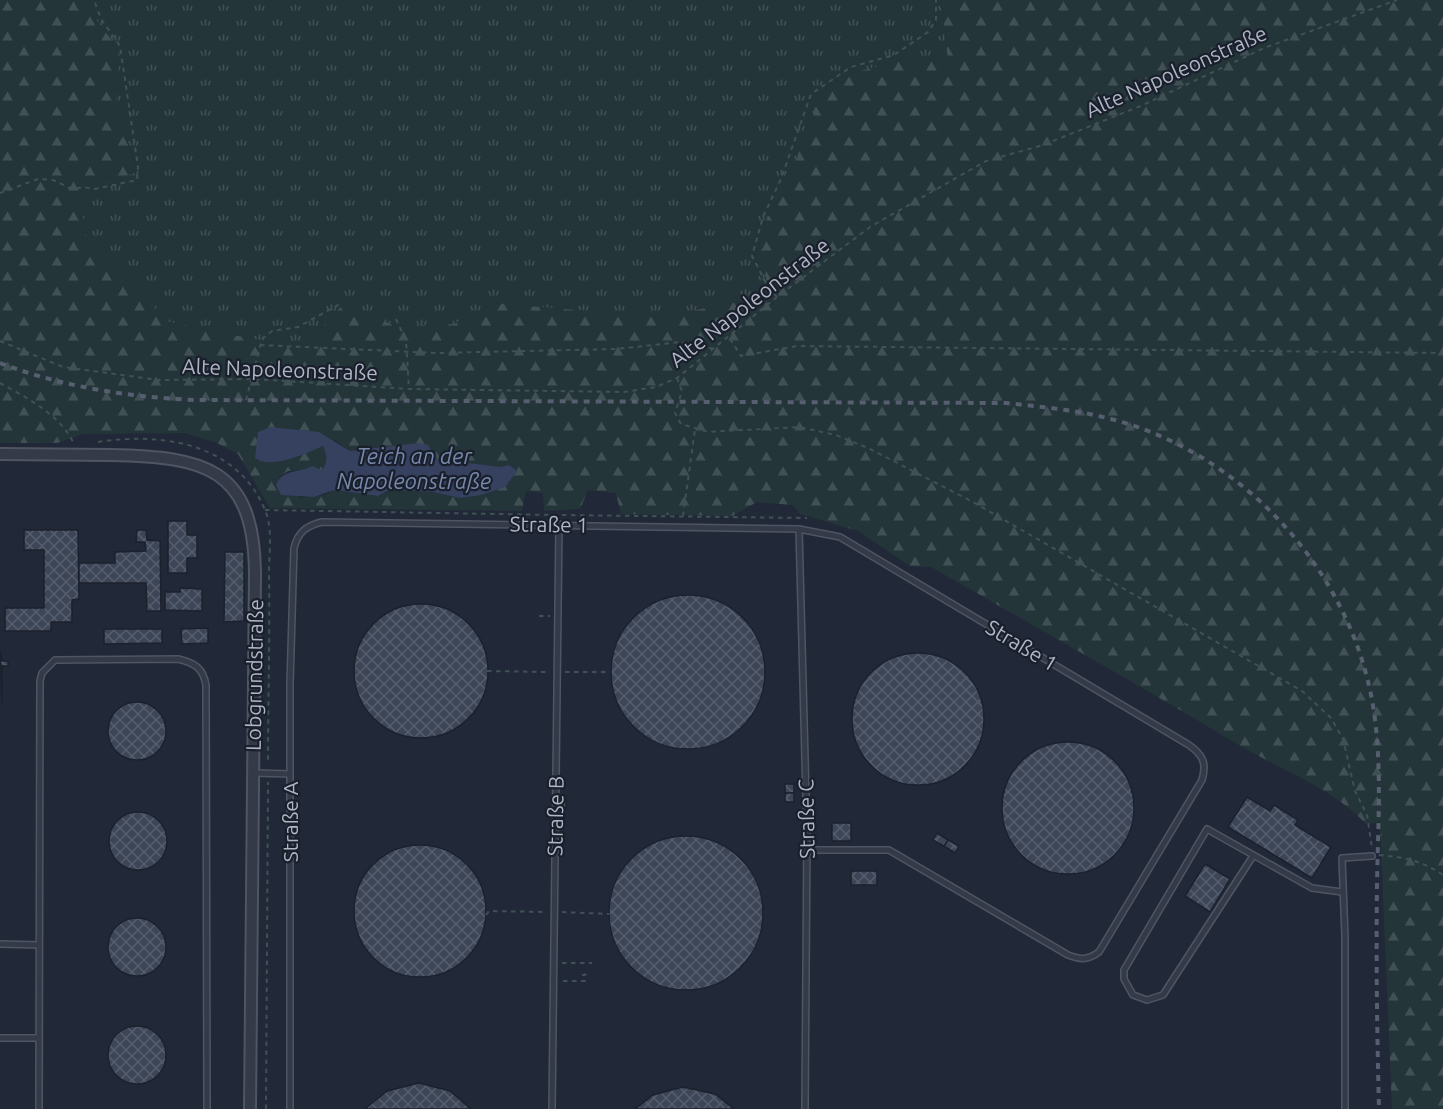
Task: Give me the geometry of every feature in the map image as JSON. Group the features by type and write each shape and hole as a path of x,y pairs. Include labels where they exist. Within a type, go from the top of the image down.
{"street":[{"name":"Lobgrundstraße","path":"0,454 142,456 187,461 209,470 239,497 252,524 255,542 250,1109"}],"lane":[{"name":"Straße 1","path":"297,536 309,525 322,522 799,529 840,537 1189,745 1199,752 1205,768 1202,780 1100,952 1090,958 1079,959 1068,955 889,850 807,850"},
{"name":"Straße B","path":"552,1109 559,524"},
{"name":"Straße C","path":"799,529 807,850 805,1109"},
{"name":"Straße A","path":"290,1109 290,774 294,548 297,536"},
{"path":"39,1109 40,681 42,673 55,660 178,659 194,663 204,675 206,685 207,1109"},
{"path":"252,773 290,774"},
{"path":"1252,856 1163,995 1147,1000 1133,995 1124,979 1124,970 1207,829 1312,888 1342,892"},
{"path":"1345,1109 1345,937 1342,858 1372,856"},
{"path":"0,944 39,945"},
{"path":"0,1038 38,1038"}],"path":[{"path":"0,194 38,179 53,180 72,189 83,187 95,189 137,180 138,167 120,46 101,19 94,0"},
{"path":"777,297 752,256 763,217 781,179 811,94 851,67 894,55 928,32 936,20 936,0"},
{"name":"Alte Napoleonstraße","path":"0,341 44,360 90,372 159,380 252,379 409,389 624,392 656,387 677,378 777,297 870,227 986,161 1043,144 1143,105 1264,48 1397,0"},
{"path":"246,400 262,339 272,331 298,327 340,304"},
{"path":"396,319 406,341 409,389"},
{"path":"729,338 741,356 797,346 1443,353"},
{"path":"260,345 407,352 616,349 681,342 715,349"},
{"path":"677,378 682,392 674,410 681,424 695,429 728,432 799,427 836,435 868,448 973,502 1302,692 1331,718 1342,739 1355,791 1370,830 1372,856 1407,858 1427,865 1443,875"},
{"path":"0,383 22,394 65,427 74,446"},
{"path":"683,517 695,429"},
{"path":"265,510 807,518"},
{"path":"539,616 547,616"},
{"path":"488,671 548,672"},
{"path":"567,672 610,672"},
{"path":"486,915 489,911 543,912"},
{"path":"563,912 609,914"},
{"path":"557,963 592,963"},
{"path":"568,981 585,981 584,975 591,974"}],"green space":[{"path":"0,0 81,0 120,51 115,104 137,172 79,192 87,242 169,322 304,349 344,303 395,326 454,324 494,303 659,317 775,295 755,256 776,193 793,176 801,140 814,129 814,97 843,75 913,58 948,61 941,0 1443,0 1443,1109 1392,1109 1380,822 1366,824 1338,800 1306,780 1239,745 931,567 910,566 858,531 801,514 793,505 757,502 732,516 621,514 616,493 588,490 580,509 544,511 543,493 526,491 522,511 270,508 238,454 217,443 185,433 83,434 57,443 0,443","holes":["335,440 350,451 428,445 437,459 500,467 509,465 460,498 433,492 389,490 377,496 334,490 324,495 300,498 279,477 288,471 322,470 327,459 324,446 275,462"]},
{"path":"81,0 941,0 948,61 913,58 843,75 814,97 814,129 801,140 793,176 776,193 755,255 776,295 659,317 494,303 454,324 395,326 344,303 304,349 169,322 87,242 79,192 137,171 115,104 120,51"}],"water":[{"name":"Teich an der Napoleonstraße","path":"270,427 319,432 350,451 418,443 428,445 437,459 500,467 509,465 517,471 505,487 481,495 460,498 433,492 389,490 378,496 334,490 314,497 281,495 276,485 283,476 312,466 322,470 326,455 323,446 279,461 262,461 255,458 258,432"}],"building":[{"path":"168,521 187,521 187,535 197,535 197,558 187,558 187,573 168,573"},
{"path":"24,530 78,530 79,599 72,600 72,622 51,622 51,631 5,631 5,608 44,608 44,550 24,550"},
{"path":"137,530 146,530 147,540 160,541 161,611 147,611 146,583 79,583 79,563 115,563 115,552 146,551 145,542 136,542"},
{"path":"225,552 244,552 244,621 224,622"},
{"path":"180,588 202,589 202,611 165,610 165,592 180,592"},
{"path":"688,595 703,596 718,601 743,617 759,642 764,657 764,687 759,702 743,727 718,743 703,748 688,749 673,748 658,743 633,727 617,702 612,687 611,672 612,657 617,642 633,617 658,601 673,596"},
{"path":"421,604 446,610 468,624 482,646 488,671 482,696 468,718 446,732 421,738 396,732 374,718 360,696 354,671 360,646 374,624 396,610"},
{"path":"208,628 208,643 182,644 181,629"},
{"path":"104,629 162,629 162,643 104,644"},
{"path":"0,651 2,661 8,661 8,666 2,666 2,703"},
{"path":"918,653 943,658 965,672 979,694 984,719 979,744 965,766 943,780 918,785 893,780 871,766 857,744 852,719 857,694 871,672 893,658"},
{"path":"131,702 143,702 158,710 166,725 166,737 158,752 143,760 131,760 116,752 108,737 108,725 116,710"},
{"path":"1068,742 1093,747 1115,761 1129,783 1134,808 1129,833 1115,855 1093,869 1068,874 1043,869 1021,855 1007,833 1002,808 1007,783 1021,761 1043,747"},
{"path":"785,784 794,784 794,793 785,793"},
{"path":"785,793 794,793 794,802 785,802"},
{"path":"561,796 566,796 566,808 561,808"},
{"path":"1247,797 1270,811 1274,805 1298,820 1295,825 1331,847 1312,878 1228,827"},
{"path":"132,812 144,812 159,820 167,835 167,847 159,862 144,870 132,870 117,862 109,847 109,835 117,820"},
{"path":"832,823 851,823 851,841 832,841"},
{"path":"937,833 948,840 944,846 933,840"},
{"path":"686,836 701,837 715,842 729,849 740,859 750,870 757,884 762,898 762,928 757,942 750,956 740,967 729,977 715,984 701,989 686,990 671,989 657,984 643,977 632,967 622,956 615,942 610,928 609,913 610,898 615,884 622,870 632,859 643,849 657,842 671,837"},
{"path":"948,840 959,846 955,853 944,846"},
{"path":"420,845 445,850 467,864 481,886 486,911 481,936 467,958 445,972 420,977 395,972 373,958 359,936 354,911 359,886 373,864 395,850"},
{"path":"1205,864 1230,879 1210,912 1185,896"},
{"path":"851,871 877,871 877,885 851,885"},
{"path":"131,918 143,918 158,926 166,941 166,953 158,968 143,976 131,976 116,968 108,953 108,941 116,926"},
{"path":"131,1026 143,1026 158,1034 166,1049 166,1061 158,1076 143,1084 131,1084 116,1076 108,1061 108,1049 116,1034"},
{"path":"419,1083 450,1091 471,1109 365,1109 387,1091"},
{"path":"683,1087 715,1094 734,1109 635,1109 653,1095"}],"railway":[{"path":"0,363 48,378 96,389 195,400 1006,403 1072,411 1111,419 1160,436 1206,460 1248,491 1286,527 1318,568 1343,613 1362,662 1374,712 1378,754 1379,1109"}]}
